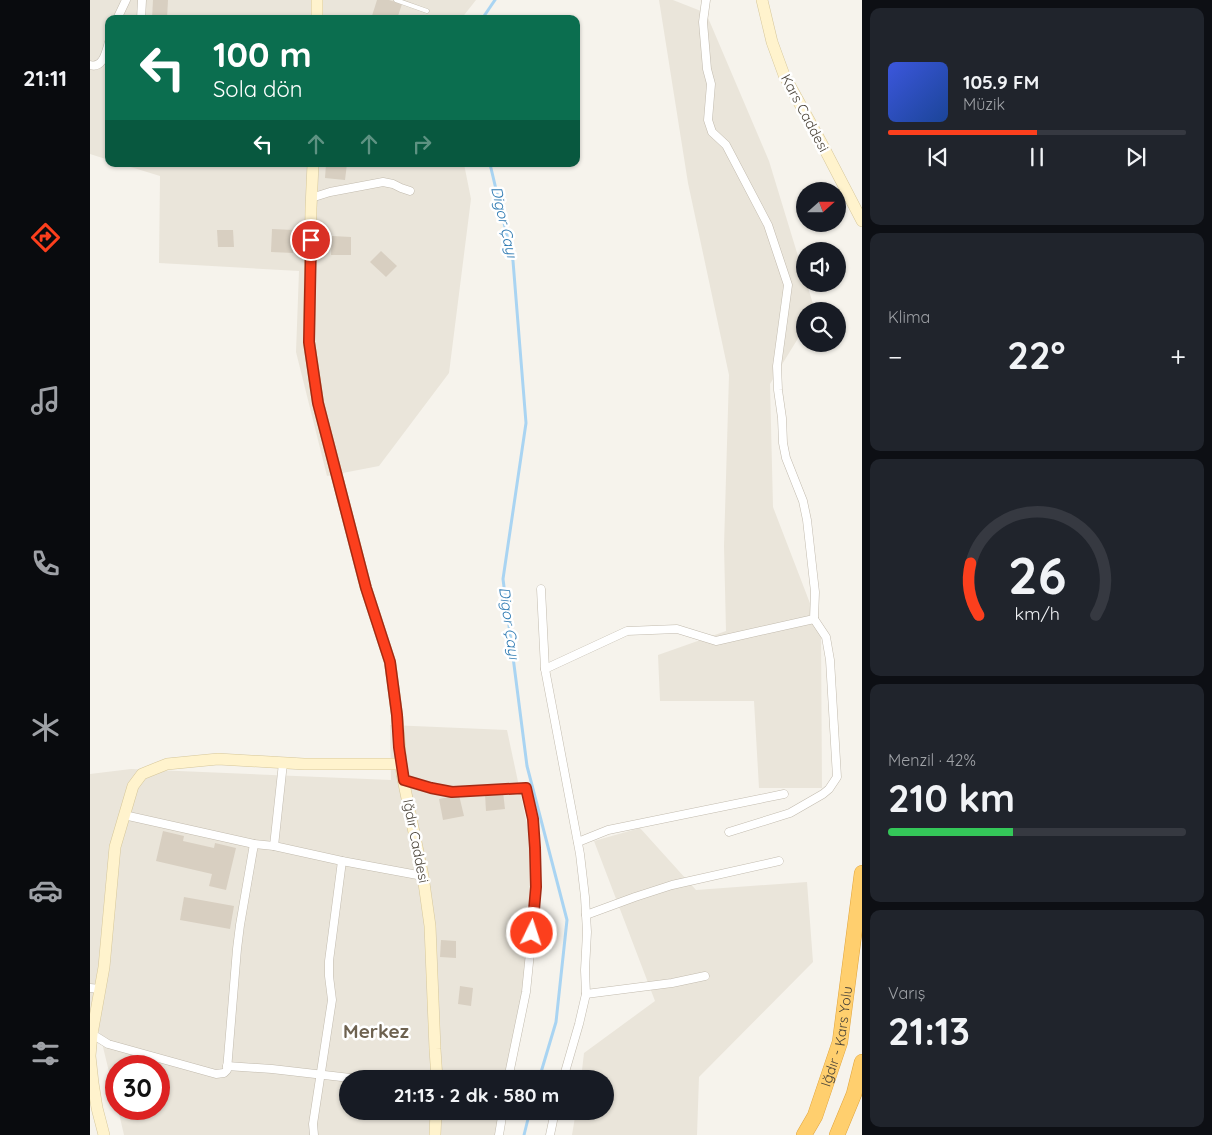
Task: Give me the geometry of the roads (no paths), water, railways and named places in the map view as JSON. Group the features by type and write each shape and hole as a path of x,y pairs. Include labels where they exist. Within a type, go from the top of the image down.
{"highway":[{"name":"Iğdır - Kars Yolu","path":"804,1135 815,1116 840,1042 859,916 862,873"},
{"path":"838,1135 854,1094 862,1062"}],"street":[{"path":"120,15 126,0"},
{"path":"141,15 142,0"},
{"path":"317,0 317,15"},
{"path":"706,0 703,22 707,69 711,84 708,120 712,132 726,144 768,225 788,285 777,366 783,443 786,458 803,501 815,592 814,619 826,637 830,660 837,777 823,794 790,813 729,832"},
{"name":"Kars Caddesi","path":"762,0 772,42 784,75 862,221"},
{"path":"90,65 98,66 105,56"},
{"name":"Iğdır Caddesi","path":"313,167 309,342 318,403 366,588 390,662 401,764 424,876 430,926 436,1070"},
{"path":"311,198 330,192 383,182 410,190"},
{"path":"541,589 545,669 578,842 587,932 586,994 566,1070"},
{"path":"545,669 627,631 677,629 716,641 814,619"},
{"path":"104,1135 93,1083 90,1056 95,989 104,967 116,847 133,786 142,774 167,764 218,760 304,764 401,764"},
{"path":"274,846 283,763"},
{"path":"404,780 452,792 526,788 533,819 536,887 526,992 510,1070"},
{"path":"578,842 608,830 784,794"},
{"path":"124,815 254,844 274,846 424,876"},
{"path":"92,1034 108,1044 216,1074 224,1073 227,1070 237,949 254,844"},
{"path":"314,1135 313,1124 332,1000 329,962 342,861"},
{"path":"586,915 672,885 779,861"},
{"path":"586,994 704,976"},
{"path":"227,1066 339,1076"},
{"path":"435,1135 436,1120"},
{"path":"500,1135 502,1120"},
{"path":"550,1135 553,1120"}],"lane":[{"path":"396,0 427,11"}],"waterway":[{"name":"Digor Çayı","path":"485,15 495,0"},
{"name":"Digor Çayı","path":"491,167 513,261 526,423 503,579 527,766 567,920 556,1022 542,1070"},
{"name":"Digor Çayı","path":"524,1135 528,1120"}],"district":[{"name":"Merkez","path":"376,1031"}]}
